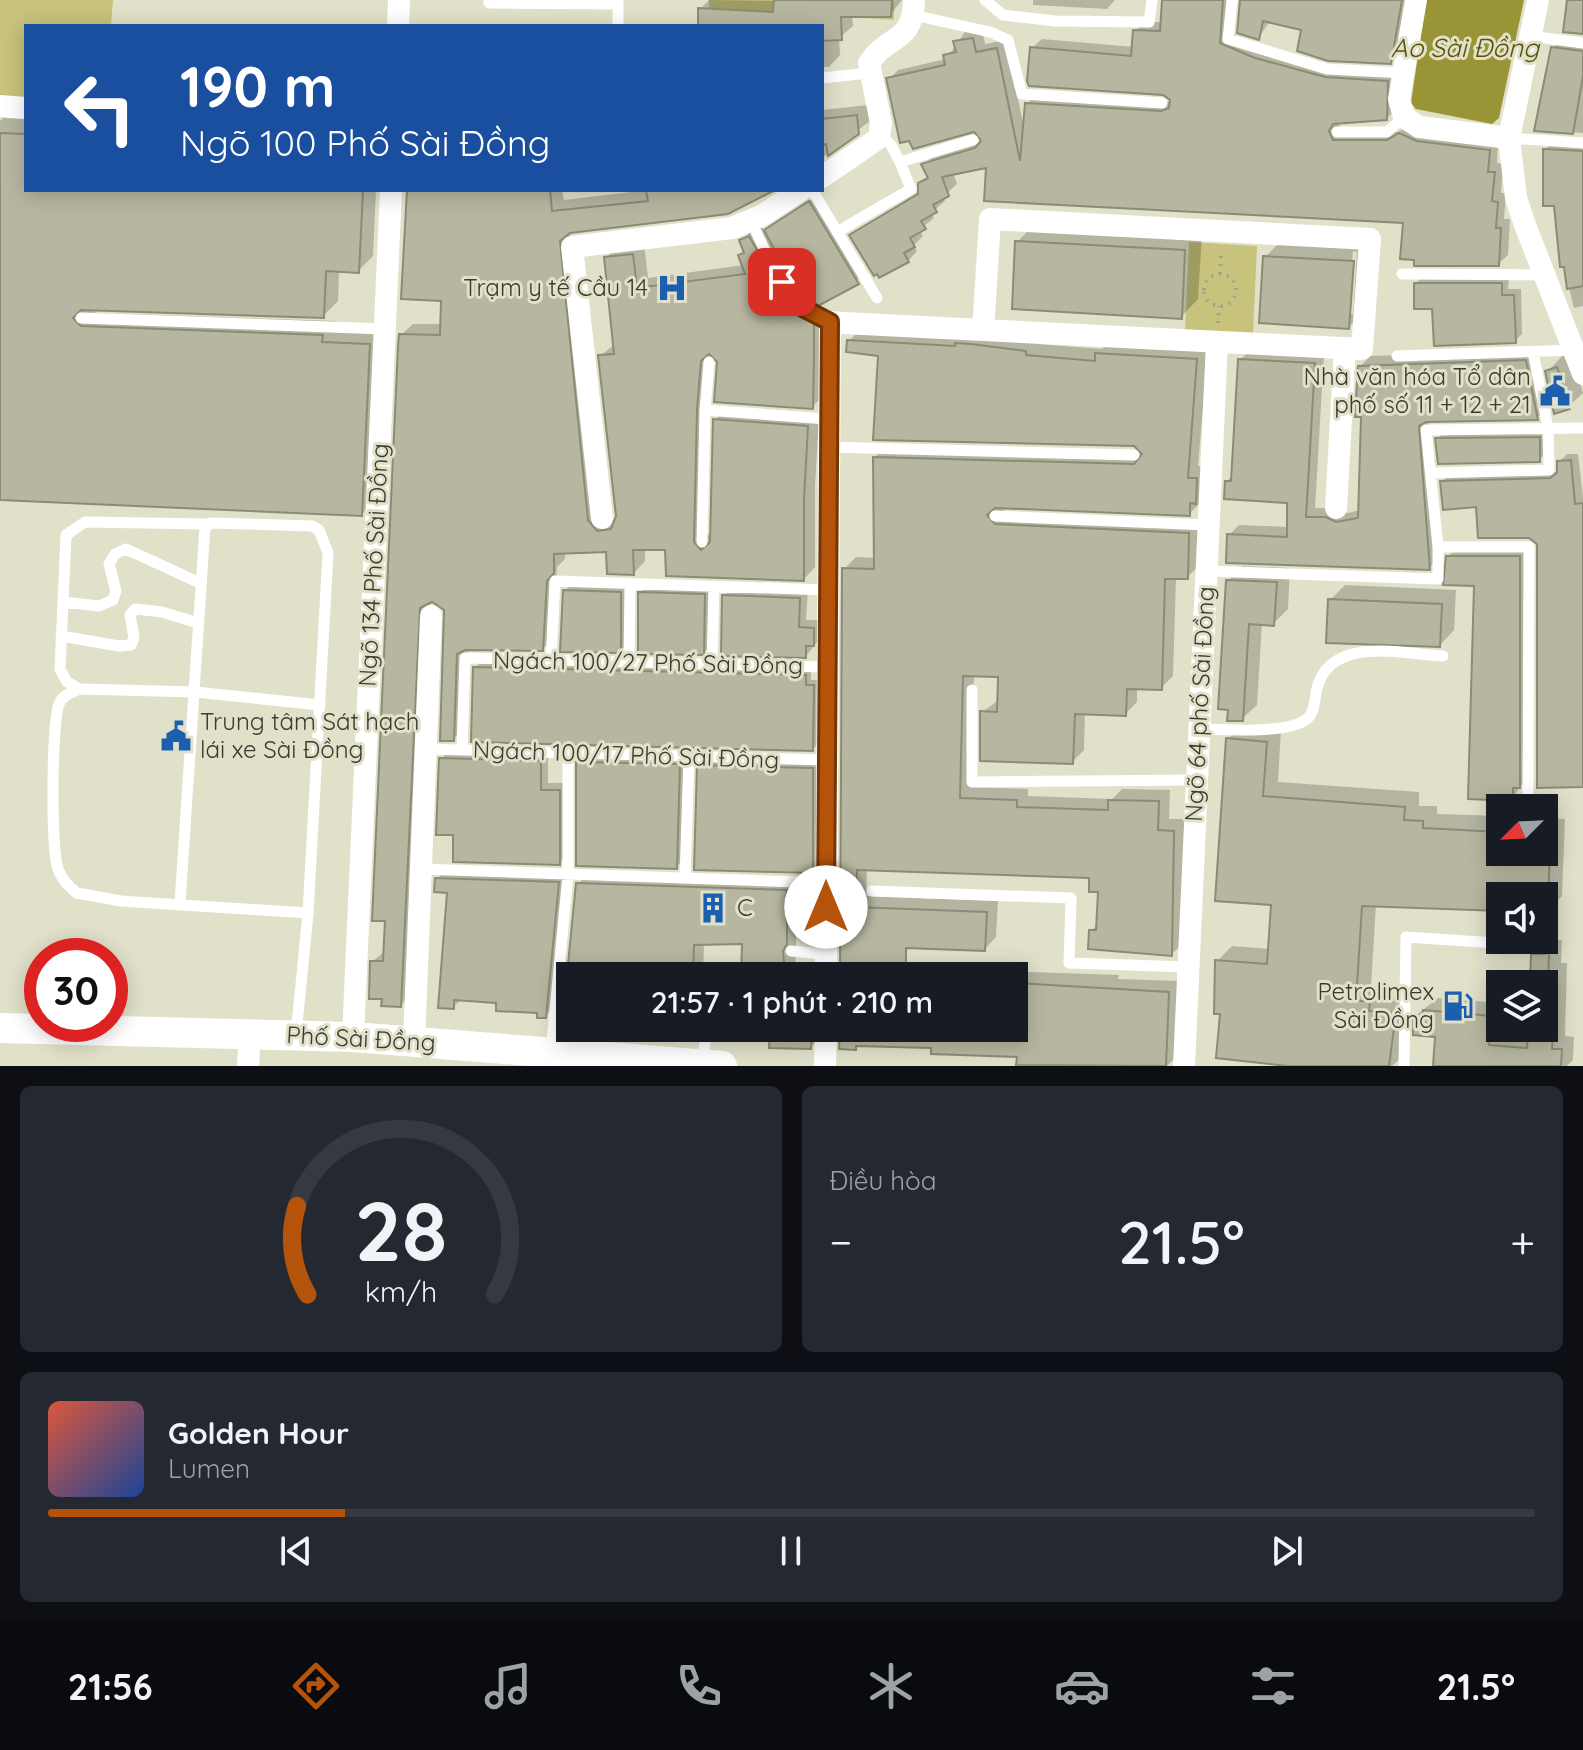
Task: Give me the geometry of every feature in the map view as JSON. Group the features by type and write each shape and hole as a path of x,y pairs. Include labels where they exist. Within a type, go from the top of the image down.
{"street":[{"path":"398,24 399,0"},
{"path":"1416,0 1399,99 1404,117 1419,127 1509,138"},
{"path":"1538,0 1509,138 1516,198 1583,374"},
{"path":"824,176 875,143 880,135 881,123 869,63 876,53 906,33 914,8"},
{"path":"0,106 24,108"},
{"name":"Ngõ 134 Phố Sài Đồng","path":"353,1037 391,192"},
{"path":"602,518 572,247 712,232 751,221 798,192"},
{"path":"826,962 830,322 1345,349 1362,349 1370,239 990,219 983,330"},
{"name":"Ngõ 64 phố Sài Đồng","path":"1184,1066 1217,342"},
{"path":"1336,508 1345,349"},
{"path":"414,1042 431,616"},
{"name":"Phố Sài Đồng","path":"0,1028 353,1037 414,1042 464,1056 551,1052 603,1061 712,1065"},
{"path":"248,1066 250,1034"},
{"path":"825,1066 826,1042"}],"lane":[{"path":"489,0 489,3 618,2 618,24"},
{"path":"985,0 1003,15 1055,21 1149,22 1152,0"},
{"path":"1232,0 1228,39 1327,69 1404,73"},
{"path":"914,8 1008,40 1022,94 1162,103"},
{"path":"1530,36 1583,43"},
{"path":"824,78 869,73"},
{"path":"1337,132 1387,132 1404,117"},
{"path":"837,232 911,189 891,145 880,135"},
{"path":"1509,138 1583,143"},
{"path":"900,162 973,140"},
{"path":"813,192 877,298"},
{"path":"751,221 773,268 792,296 803,308 830,322"},
{"path":"1402,274 1544,275"},
{"path":"81,318 385,329"},
{"path":"1397,356 1574,350"},
{"path":"1431,473 1549,470 1548,428 1533,352"},
{"path":"702,542 709,362"},
{"path":"705,410 827,419"},
{"path":"1207,571 1438,579 1438,547 1426,430 1583,428"},
{"path":"827,447 1134,455"},
{"path":"995,516 1208,525"},
{"path":"80,689 67,682 60,669 66,535 74,527 85,522 303,524 319,530 328,553 308,913 296,1035"},
{"path":"180,903 200,583 207,524"},
{"path":"1438,547 1529,547 1528,791"},
{"path":"63,602 99,606 113,600 116,591 109,564 115,554 126,549 200,583"},
{"path":"551,660 555,581 827,590"},
{"path":"629,662 630,583"},
{"path":"712,664 714,586"},
{"path":"61,636 119,646 131,645 134,637 130,615 135,609 162,612 198,623"},
{"path":"1199,729 1270,728 1303,721 1313,710 1319,682 1327,669 1355,652 1443,656"},
{"name":"Ngách 100/27 Phố Sài Đồng","path":"462,750 465,658 826,667"},
{"path":"308,913 121,901 77,893 67,885 58,870 53,842 59,703 67,694 80,689 195,692 320,705"},
{"path":"972,690 972,782 1197,780"},
{"name":"Ngách 100/17 Phố Sài Đồng","path":"425,749 826,760"},
{"path":"551,1052 568,875 568,753"},
{"path":"685,878 689,757"},
{"path":"421,869 826,883"},
{"path":"872,891 1071,898 1069,963 1188,967"},
{"path":"1404,1066 1406,937 1486,942"},
{"path":"791,951 818,962"},
{"path":"709,1042 712,1065"}],"path":[{"path":"1217,274 1228,276 1236,289 1230,303 1219,306 1210,303 1204,288 1209,279 1217,274"}],"shaded area":[{"path":"0,0 113,0 111,24 24,24 24,99 0,100"},
{"path":"709,0 894,0 894,20 709,8"},
{"path":"1189,242 1257,246 1253,334 1185,330"}],"water":[{"name":"Ao Sài Đồng","path":"1426,0 1524,0 1499,118 1492,124 1416,109 1411,103"}],"building":[{"path":"774,0 892,0 891,17 841,17 842,40 824,41 824,24 698,24 698,8 773,12"},
{"path":"1162,0 1223,0 1220,43 1255,58 1325,77 1388,81 1387,120 1333,124 1329,131 1333,140 1387,140 1399,133 1417,141 1490,150 1488,172 1495,172 1492,201 1498,202 1496,228 1501,228 1499,266 1414,266 1414,260 1400,259 1403,223 984,201 986,168 942,177 949,196 933,205 937,212 921,221 926,229 910,238 915,247 904,253 909,262 879,278 877,274 874,276 849,235 918,194 918,183 928,178 921,164 975,148 981,141 974,132 913,149 909,141 900,143 886,78 945,65 943,55 956,52 953,41 973,38 976,52 997,48 1020,161 1025,103 1161,111 1169,108 1170,100 1163,95 1029,86 1027,81 1030,47 1131,56 1133,30 1160,31"},
{"path":"1240,0 1402,0 1391,64 1328,61 1297,51 1301,30 1263,21 1259,40 1237,33"},
{"path":"1567,0 1583,0 1583,34 1563,32"},
{"path":"1551,47 1583,51 1583,76 1573,134 1534,131"},
{"path":"857,115 859,134 828,156 824,144 824,119"},
{"path":"0,133 24,134 24,192 363,192 359,273 326,271 324,318 81,310 73,318 81,326 323,335 322,342 370,344 362,516 0,500"},
{"path":"1543,149 1583,151 1583,286 1567,289 1564,267 1560,267 1554,206 1543,206"},
{"path":"407,192 550,192 552,211 648,201 646,192 771,192 728,214 570,233 560,241 588,520 597,531 611,529 616,516 598,355 614,354 604,257 633,254 637,288 745,274 738,255 744,253 739,240 749,236 784,298 814,323 814,355 813,409 714,402 717,362 709,354 701,361 697,409 694,542 701,550 710,542 713,419 808,426 804,581 666,576 665,550 633,550 634,575 607,574 606,552 554,554 554,573 547,581 543,651 465,650 457,654 454,741 440,741 444,610 432,602 420,608 401,1007 381,1006 382,999 369,999 370,961 383,961 385,921 372,921 398,346 399,334 440,335 441,301 401,299"},
{"path":"809,201 859,284 818,306 788,275 764,230"},
{"path":"1015,241 1185,250 1182,319 1012,309"},
{"path":"1263,256 1354,261 1349,329 1259,323"},
{"path":"1414,283 1502,283 1502,295 1514,295 1516,343 1434,346 1432,309 1414,309"},
{"path":"847,340 955,346 955,343 971,344 1026,351 1026,355 1095,361 1095,353 1197,359 1188,478 1197,478 1196,504 1190,503 1190,516 995,508 987,515 995,524 1189,533 1188,579 1165,579 1162,690 1127,689 1126,716 1075,714 1073,764 980,761 980,711 997,712 998,677 963,676 960,798 1017,800 1017,807 1108,810 1108,800 1159,801 1158,830 1174,831 1172,956 1088,949 1089,930 1096,930 1098,892 1089,892 1089,878 857,870 855,907 987,912 985,951 906,948 906,962 840,962 842,568 874,569 873,457 1134,464 1142,454 1134,446 873,440 878,356 846,352"},
{"path":"1238,359 1315,363 1306,517 1326,517 1336,522 1358,518 1361,417 1355,417 1358,366 1526,360 1538,420 1426,422 1419,426 1430,570 1226,563 1227,534 1287,537 1287,503 1224,499 1225,481 1231,481"},
{"name":"Nhà văn hóa Tổ dân phố số 11 + 12 + 21","path":"1557,367 1570,409 1554,414 1545,371"},
{"path":"1540,437 1540,462 1438,464 1435,438"},
{"path":"1571,460 1575,504 1583,503 1583,787 1537,788 1537,544 1529,538 1478,538 1476,507 1443,510 1440,481 1550,478 1557,473 1557,461"},
{"path":"1446,556 1520,556 1520,788 1513,788 1513,794 1486,794 1486,800 1468,799 1474,586 1443,585"},
{"path":"1226,580 1277,582 1274,626 1249,624 1243,721 1227,721 1228,710 1218,709"},
{"path":"563,590 621,592 621,653 560,652"},
{"path":"638,592 705,594 704,655 638,654"},
{"path":"722,595 800,598 799,627 814,628 814,646 806,646 806,658 721,656"},
{"path":"1328,599 1442,604 1440,647 1326,643"},
{"path":"473,667 806,675 806,685 814,685 813,751 471,742"},
{"path":"1226,738 1267,742 1263,796 1405,807 1404,820 1423,821 1423,828 1486,831 1486,866 1549,866 1549,882 1486,882 1486,910 1362,906 1356,1001 1370,1001 1369,1011 1396,1013 1389,1066 1287,1066 1216,1058 1220,1014 1214,1014 1215,960 1267,964 1271,905 1215,901"},
{"path":"439,758 541,761 541,790 560,790 560,865 453,862 453,835 436,835"},
{"path":"576,762 680,764 677,869 576,866"},
{"path":"697,765 813,768 813,873 694,870"},
{"path":"435,878 559,882 546,1018 537,1018 537,1013 496,1011 496,1003 454,1000 454,1009 438,1008 447,893 434,892"},
{"path":"576,883 787,890 784,962 741,962 742,944 694,945 693,962 568,962"},
{"path":"1531,954 1549,954 1548,970 1530,970"},
{"path":"1028,984 1169,992 1166,1066 1016,1065 1017,1057 931,1054 931,1048 856,1046 856,1050 839,1049 839,1042 1028,1042"},
{"path":"1423,1010 1486,1015 1486,1042 1489,1045 1527,1048 1527,1042 1552,1042 1552,1049 1562,1049 1561,1066 1433,1066 1435,1037 1413,1035 1413,1015 1423,1015"},
{"path":"769,1042 811,1042 811,1049 769,1048"}],"place":[{"name":"Trạm y tế Cầu 14","path":"672,288"},
{"name":"Nhà văn hóa Tổ dân phố số 11 + 12 + 21","path":"1555,391"},
{"name":"Trung tâm Sát hạch lái xe Sài Đồng","path":"176,736"},
{"name":"C","path":"713,908"},
{"name":"Petrolimex Sài Đồng","path":"1458,1006"}],"route":[{"path":"782,282 803,308 830,322 826,907"}]}
